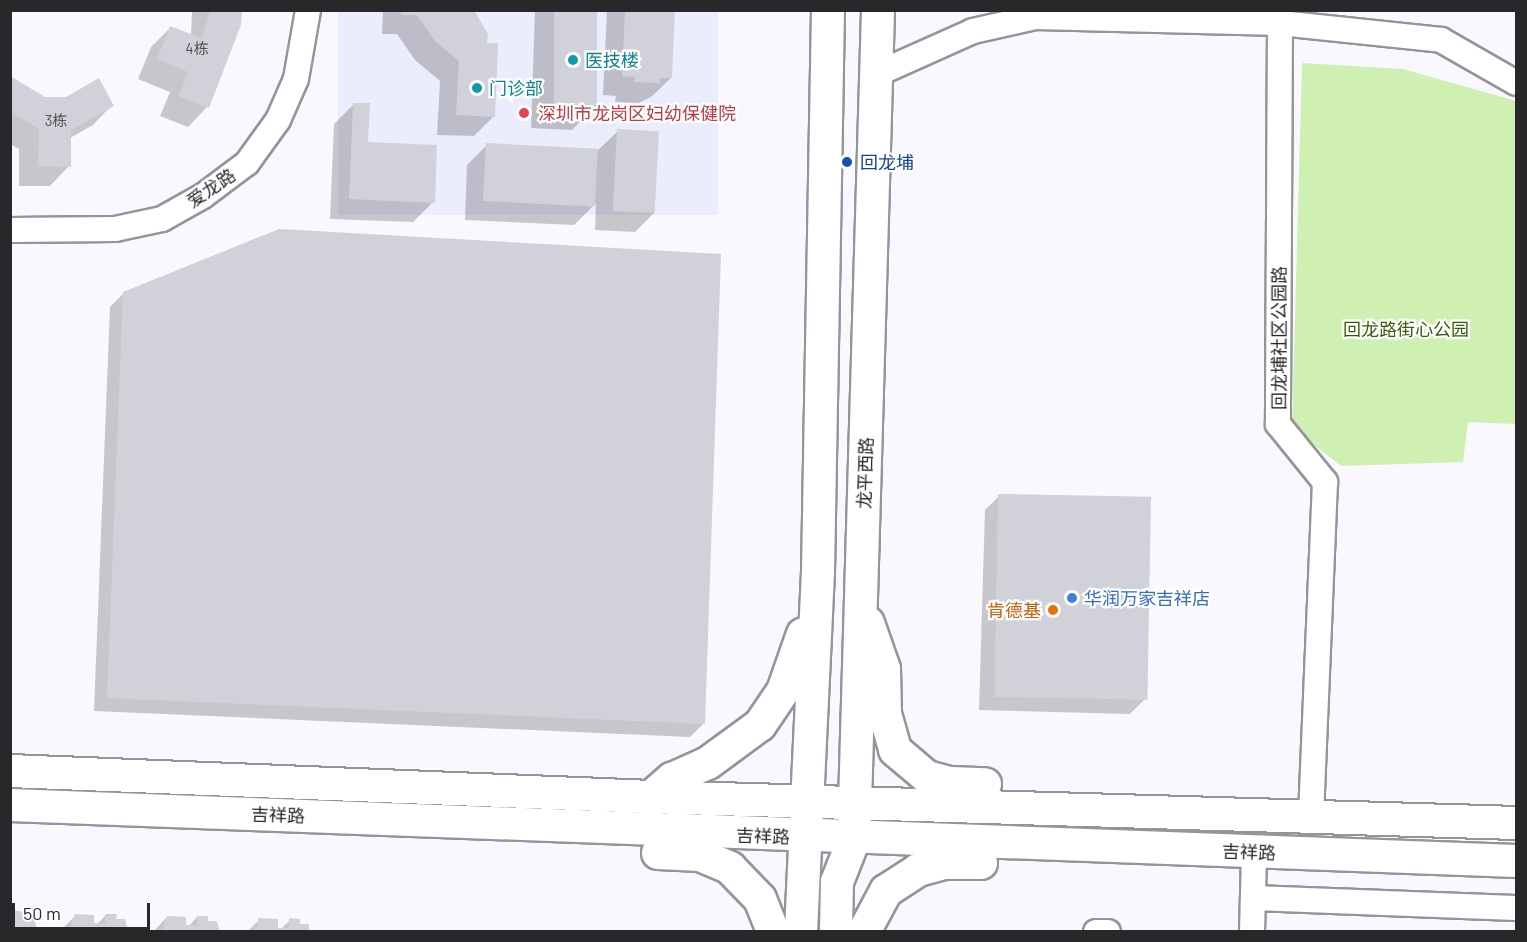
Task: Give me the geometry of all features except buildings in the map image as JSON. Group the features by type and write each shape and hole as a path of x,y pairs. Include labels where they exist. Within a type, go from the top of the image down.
{"main road":[{"path":"801,932 818,572 828,10"},
{"name":"龙平西路","path":"836,932 837,882 854,839 856,801 878,10"},
{"path":"651,797 672,779 708,763 746,737 772,710 792,670 818,572"},
{"path":"861,611 877,642 884,669 885,714 895,750 911,767 950,783 1054,789 1092,808"},
{"name":"吉祥路","path":"10,771 651,797 806,799 1516,823"},
{"name":"吉祥路","path":"10,805 854,839 1516,861"},
{"path":"561,827 584,850 700,855 730,868 760,899 773,932"},
{"path":"864,932 886,891 918,870 945,863 1053,860 1092,847"}],"street":[{"name":"爱龙路","path":"10,230 116,229 162,219 203,196 247,163 278,120 296,79 308,10"},
{"path":"877,74 972,31 1035,17 1280,23 1441,40 1516,83"},
{"name":"回龙埔社区公园路","path":"1280,23 1278,424 1325,482 1311,816"},
{"path":"1252,932 1254,853"},
{"path":"1253,898 1516,908"},
{"path":"1096,932 1108,932"}],"shaded area":[{"name":"深圳市龙岗区妇幼保健院","path":"338,11 718,11 718,215 338,215"}],"green space":[{"name":"回龙路街心公园","path":"1302,63 1403,69 1516,101 1516,424 1468,422 1463,462 1341,466 1292,428"}],"place":[{"name":"医技楼","path":"573,60"},
{"name":"门诊部","path":"477,88"},
{"name":"深圳市龙岗区妇幼保健院","path":"524,113"},
{"name":"回龙埔","path":"847,162"},
{"name":"华润万家吉祥店","path":"1072,598"},
{"name":"肯德基","path":"1053,610"}]}
